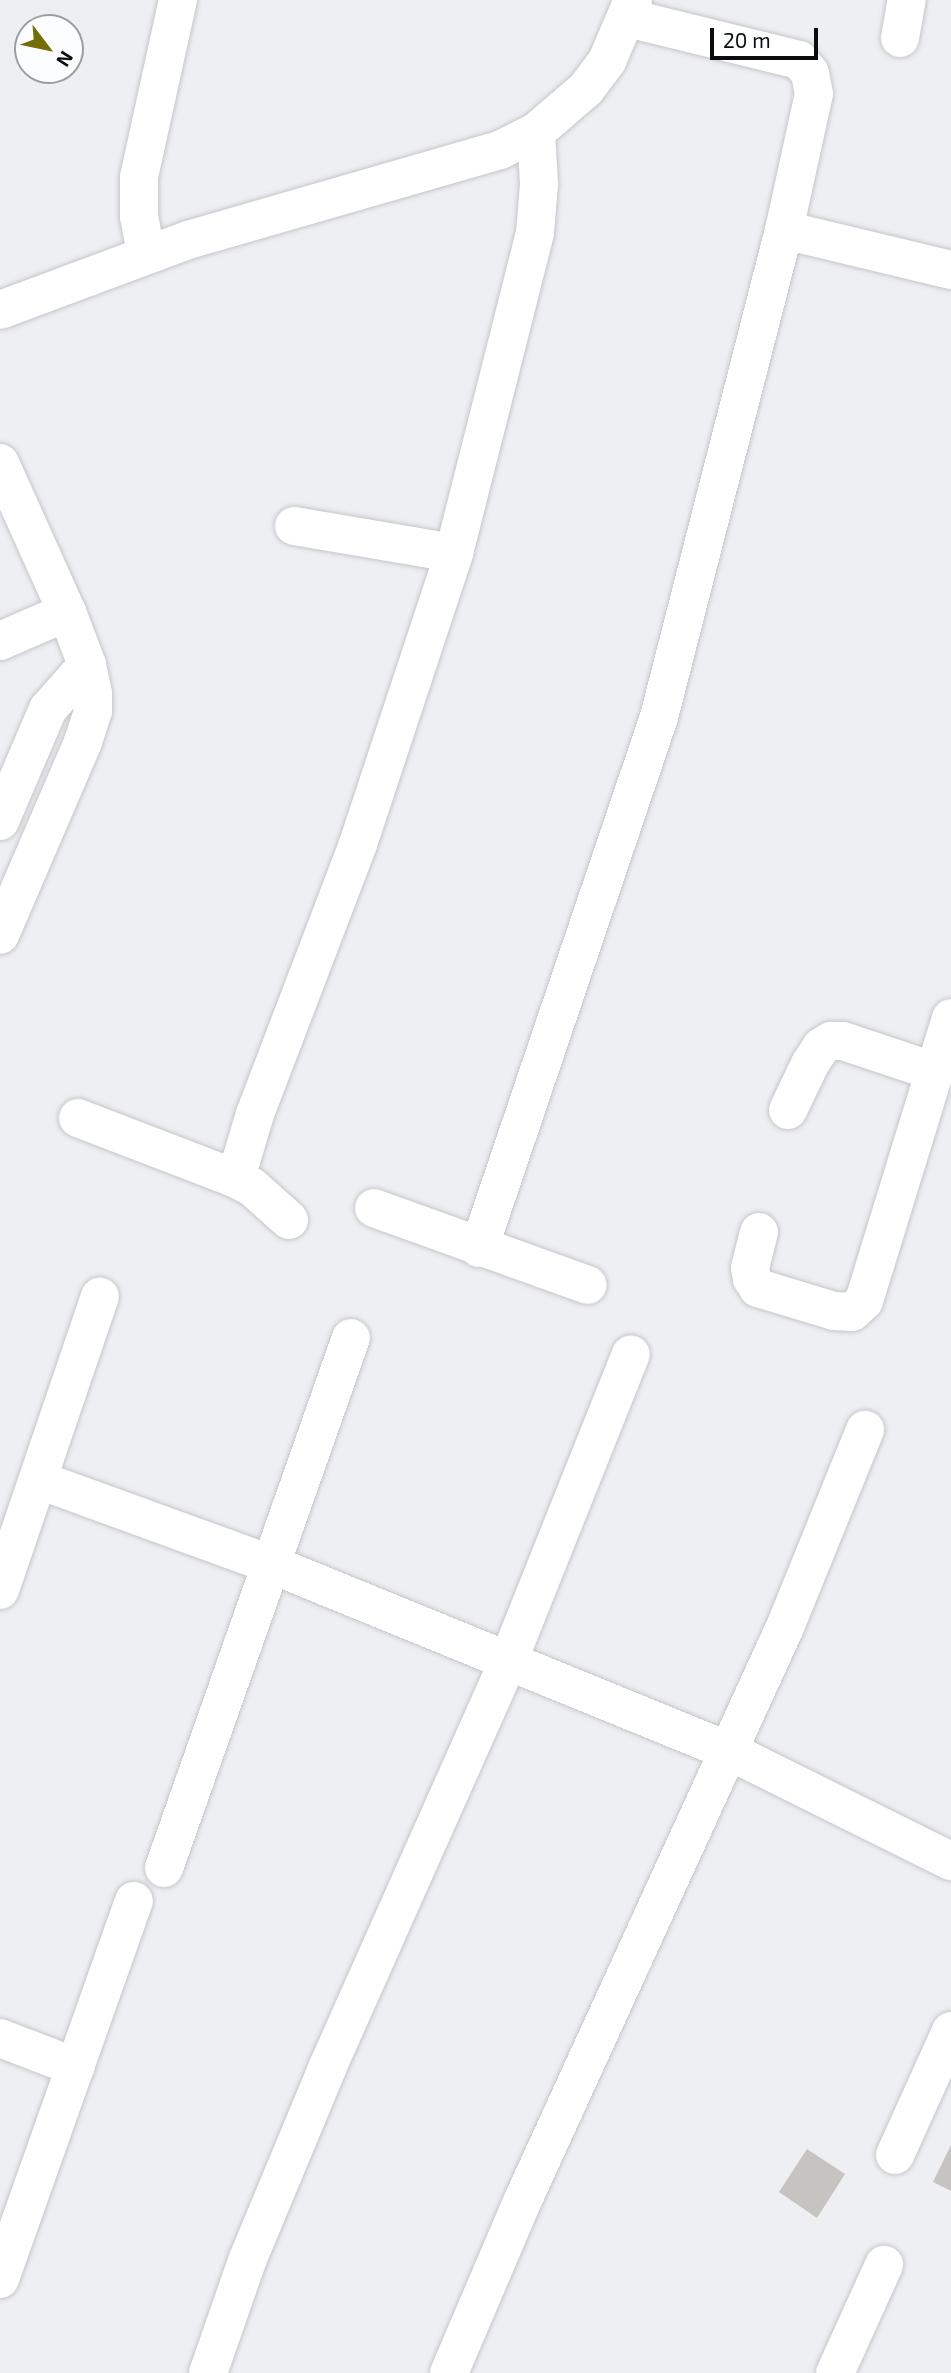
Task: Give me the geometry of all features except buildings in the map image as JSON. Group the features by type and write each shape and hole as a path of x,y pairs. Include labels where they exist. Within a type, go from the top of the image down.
{"street":[{"path":"146,255 139,216 139,177 178,0"},
{"path":"900,38 907,0"},
{"path":"0,310 188,240 449,167 500,150 536,132 586,89 607,61 630,9 799,61 810,73 814,94 784,230 659,717 480,1248"},
{"path":"232,1177 345,881 454,553 535,233 539,184 536,132"},
{"path":"784,230 951,270"},
{"path":"0,463 67,612 87,665 93,694 93,711 83,741 0,935"},
{"path":"294,526 454,553"},
{"path":"0,641 67,612"},
{"path":"0,821 48,709 87,665"},
{"path":"759,1233 750,1268 752,1279 758,1288 807,1305 852,1312 864,1301 872,1283 951,1018"},
{"path":"788,1110 810,1064 821,1047 831,1041 843,1041 936,1072"},
{"path":"78,1118 232,1177 252,1187 289,1220"},
{"path":"374,1208 589,1285"},
{"path":"0,1590 100,1297"},
{"path":"164,1868 351,1338"},
{"path":"208,2373 247,2261 328,2066 509,1659 631,1354"},
{"path":"449,2373 522,2202 785,1627 865,1430"},
{"path":"39,1480 273,1565 509,1659 729,1751 951,1861"},
{"path":"0,2279 134,1901"},
{"path":"895,2155 951,2031"},
{"path":"0,2038 76,2067"},
{"path":"835,2373 884,2265"}]}
